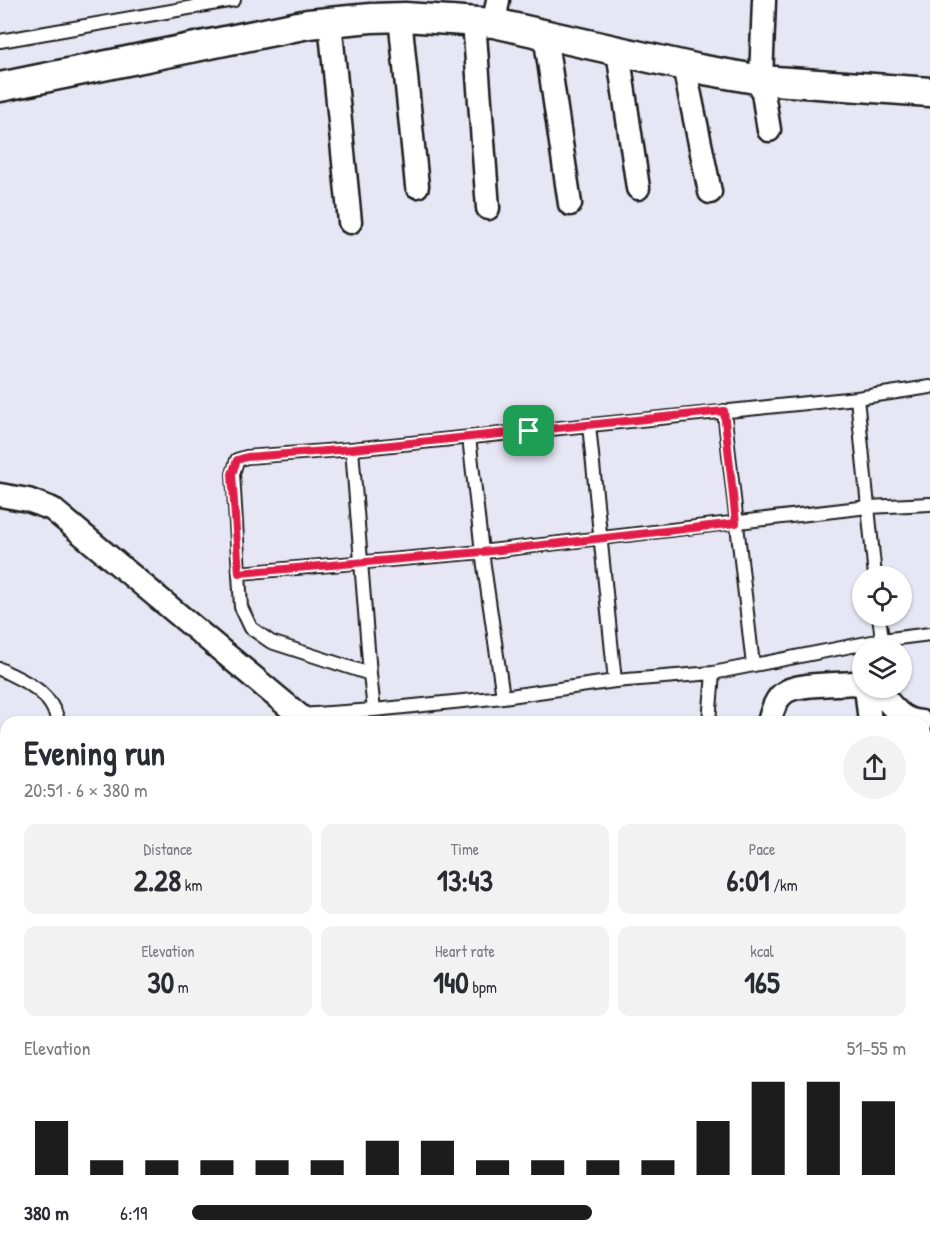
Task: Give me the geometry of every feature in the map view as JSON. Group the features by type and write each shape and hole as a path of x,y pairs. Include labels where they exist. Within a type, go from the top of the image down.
{"street":[{"path":"764,0 760,80 769,130"},
{"path":"0,87 242,36 330,22 371,18 489,15 545,34 684,66 760,80 930,92"},
{"path":"488,207 489,15"},
{"path":"399,17 417,186"},
{"path":"330,22 350,222"},
{"path":"545,34 570,204"},
{"path":"618,51 638,188"},
{"path":"684,66 710,192"},
{"path":"0,495 28,500 52,509 301,716"},
{"path":"771,716 776,702 791,688 852,683"},
{"path":"867,698 869,716"},
{"path":"885,698 901,716"}],"lane":[{"path":"0,41 234,0"},
{"path":"370,674 271,642 251,628 241,607 232,474 237,460 247,457 352,449 857,398 930,387"},
{"path":"857,398 874,566"},
{"path":"724,411 753,665"},
{"path":"589,424 615,681"},
{"path":"469,437 482,552 503,697"},
{"path":"352,449 374,710"},
{"path":"239,573 482,552 868,507 930,504"},
{"path":"898,638 930,634"},
{"path":"321,716 503,697 615,681 713,673 852,646"},
{"path":"0,669 38,688 54,707 57,716"},
{"path":"709,716 713,673"}],"route":[{"path":"724,411 736,523 482,552 239,573 232,474 237,460 247,457 529,431 724,411"}]}
